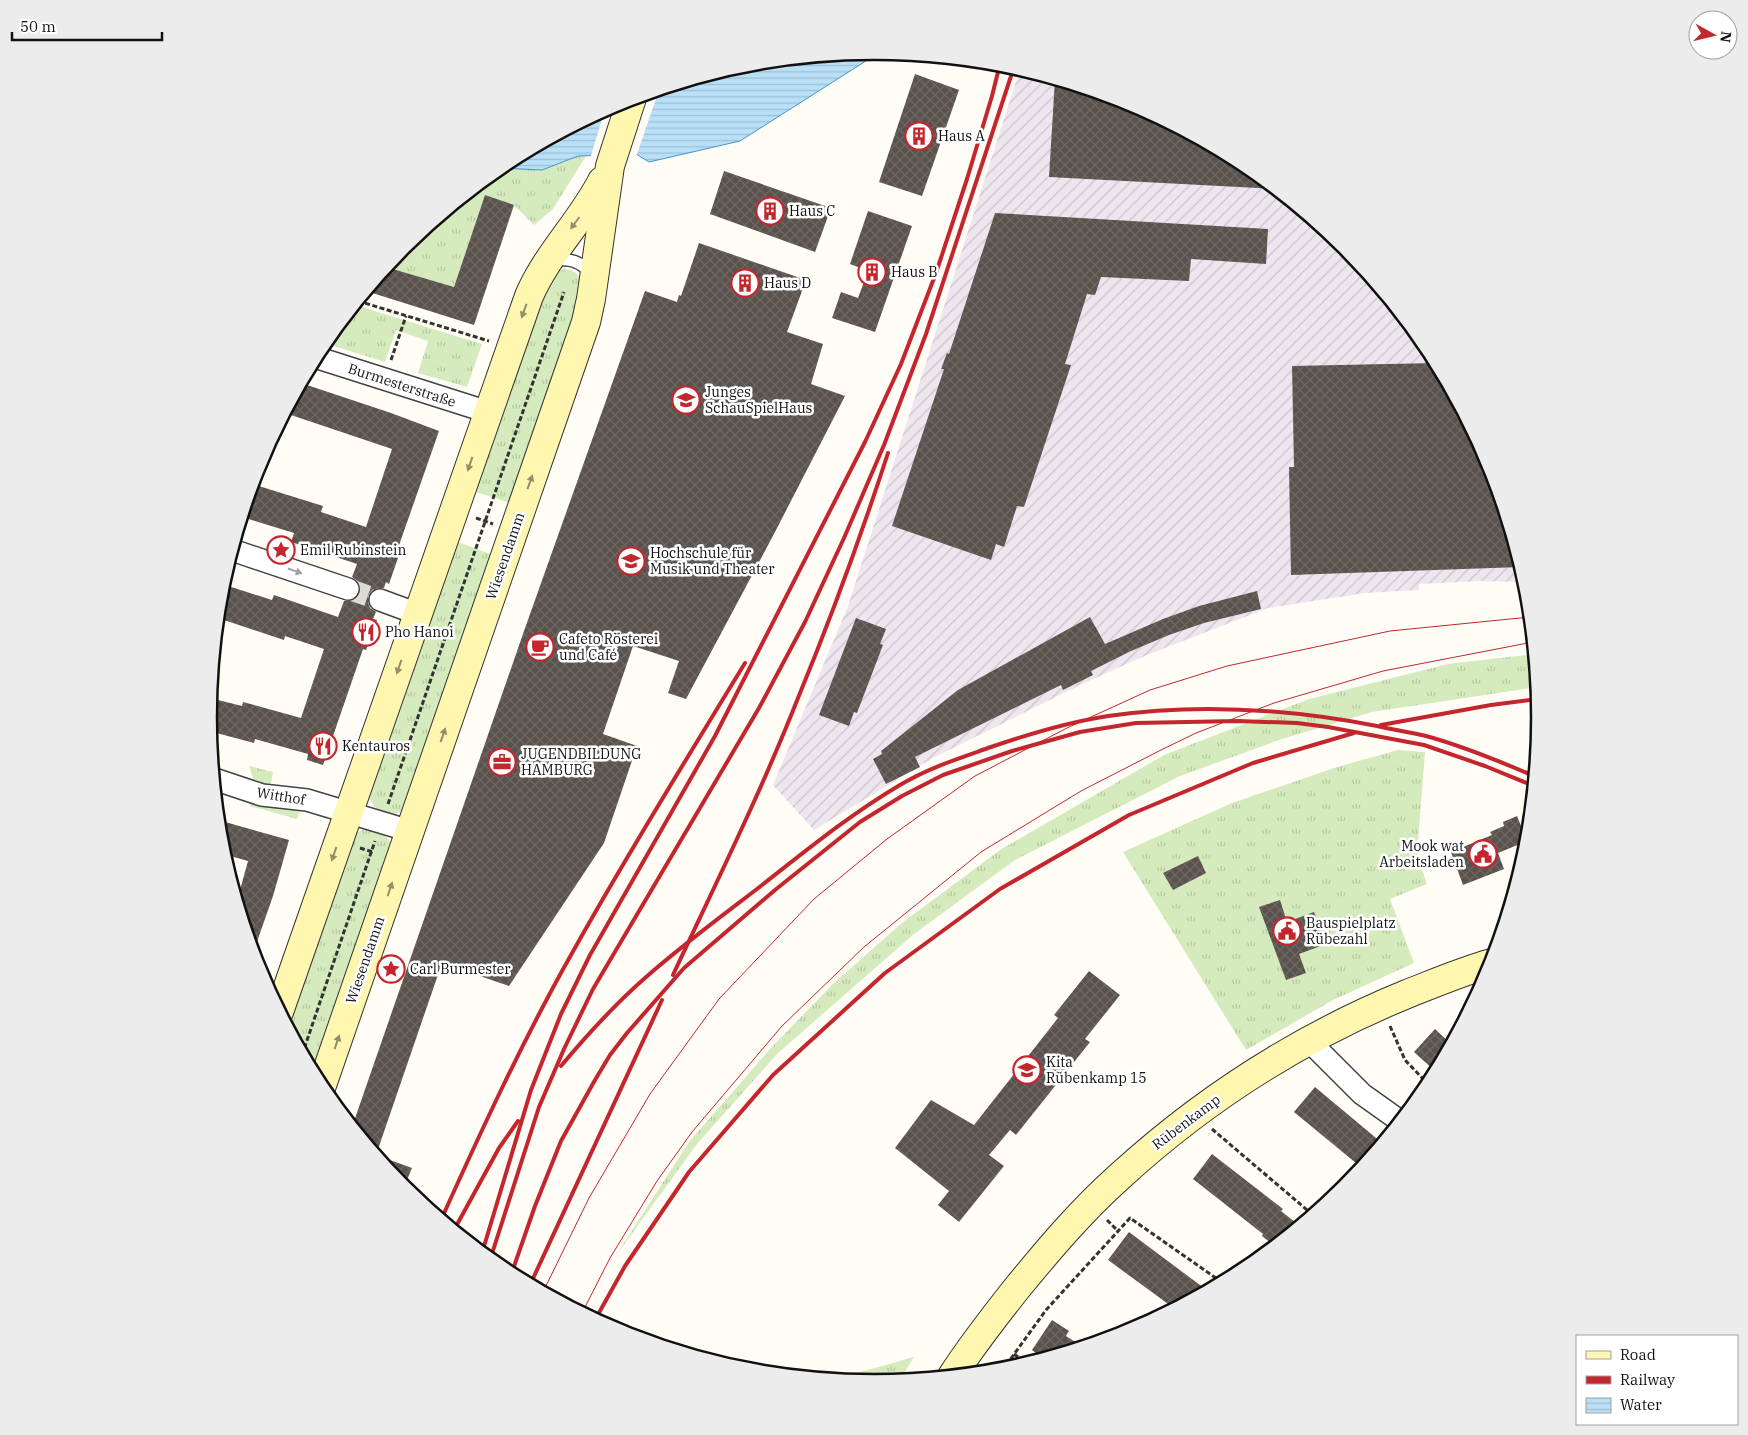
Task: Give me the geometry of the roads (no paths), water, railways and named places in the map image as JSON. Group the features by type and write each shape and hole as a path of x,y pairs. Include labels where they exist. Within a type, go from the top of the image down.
{"street":[{"name":"Wiesendamm","path":"324,1078 586,322 594,280 610,166 629,107"},
{"name":"Wiesendamm","path":"283,1005 529,296 544,266 595,194 610,166"},
{"name":"Burmesterstraße","path":"323,359 384,379 492,401"},
{"path":"238,552 348,589"},
{"path":"380,600 418,614"},
{"name":"Witthof","path":"220,781 262,795 307,800 348,812"},
{"path":"348,812 410,831"},
{"name":"Rübenkamp","path":"956,1369 976,1340 1054,1243 1078,1217 1118,1177 1194,1114 1308,1040 1380,1005 1446,978 1482,966"},
{"path":"1308,1040 1362,1094 1396,1118"}],"lane":[{"path":"544,266 564,259 575,261 586,267 594,280"}],"water":[{"path":"867,60 740,141 649,162 636,154 578,156 542,170 513,169 545,148 583,128 622,110 663,95 704,82 746,73 831,61"}],"tunnel":[{"path":"348,589 380,600"}],"tram line":[{"path":"545,1287 589,1198 650,1094 719,999 814,899 887,839 975,776 1067,728 1150,690 1227,666 1390,631 1524,618"},
{"path":"585,1308 610,1258 657,1181 692,1132 782,1026 864,947 981,852 1081,791 1159,751 1196,733 1274,703 1383,671 1527,643"}],"railway":[{"path":"484,1246 531,1090 561,1014 590,955 715,736 865,442 901,364 936,273 967,179 998,72"},
{"path":"492,1252 539,1107 593,989 759,708 805,622 844,538 884,445 926,334 1011,75"},
{"path":"673,975 738,837 784,733 845,577 888,453"},
{"path":"443,1215 503,1086 553,987 635,845 745,663"},
{"path":"1381,725 1491,705 1531,700"},
{"path":"561,1066 612,1010 658,966 844,822 900,785 922,773 1034,733 1108,716 1142,712 1209,709 1277,712 1344,720 1426,736 1467,749 1529,774"},
{"path":"514,1267 535,1206 561,1141 610,1055 627,1033 684,968 775,890 860,822 902,796 943,775 1012,751 1080,732 1136,723 1238,721 1297,723 1424,745 1485,766 1528,783"},
{"path":"598,1314 625,1266 689,1172 773,1075 885,973 1000,889 1129,815 1253,763 1354,733"},
{"path":"533,1279 662,1000"},
{"path":"457,1225 499,1148 518,1121"}],"place":[{"name":"Haus A","path":"919,136"},
{"name":"Haus C","path":"770,211"},
{"name":"Haus B","path":"872,272"},
{"name":"Haus D","path":"745,283"},
{"name":"Junges SchauSpielHaus","path":"686,400"},
{"name":"Emil Rubinstein","path":"281,550"},
{"name":"Hochschule für Musik und Theater","path":"631,561"},
{"name":"Pho Hanoi","path":"366,632"},
{"name":"Cafeto Rösterei und Café","path":"540,647"},
{"name":"Kentauros","path":"323,746"},
{"name":"JUGENDBILDUNG HAMBURG","path":"502,762"},
{"name":"Mook wat Arbeitsladen","path":"1483,854"},
{"name":"Bauspielplatz Rübezahl","path":"1287,931"},
{"name":"Carl Burmester","path":"391,969"},
{"name":"Kita Rübenkamp 15","path":"1027,1070"}]}
